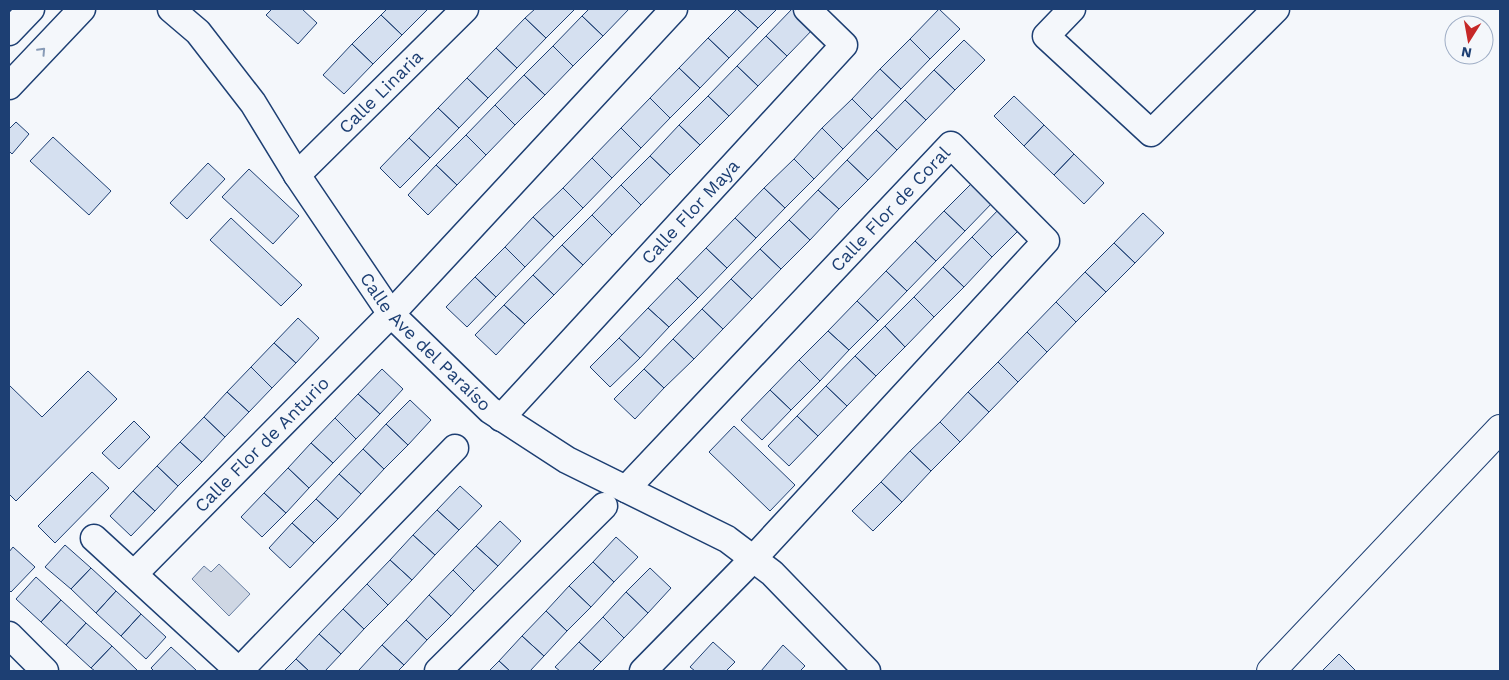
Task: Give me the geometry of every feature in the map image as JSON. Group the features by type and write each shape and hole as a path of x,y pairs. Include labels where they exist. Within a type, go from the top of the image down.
{"main road":[{"path":"1271,671 1500,429"}],"street":[{"path":"9,32 31,9"},
{"path":"9,86 82,9"},
{"name":"Calle Ave del Paraíso","path":"171,9 198,32 253,103 297,175 391,314 490,410 567,460 727,540 763,566 860,669"},
{"name":"Calle Linaria","path":"297,175 465,9"},
{"path":"391,314 674,9"},
{"name":"Calle Flor Maya","path":"501,418 844,45 807,9"},
{"path":"1072,9 1046,36 1151,132 1276,9"},
{"name":"Calle Flor de Coral","path":"626,489 951,145 1046,241 763,566"},
{"name":"Calle Flor de Anturio","path":"134,574 391,314"},
{"path":"94,538 239,671 455,448"},
{"path":"438,671 604,506"},
{"path":"643,671 763,566"},
{"path":"9,635 43,671"}],"shaded area":[{"path":"219,564 250,594 229,616 192,579 204,566 211,572"}],"building":[{"path":"272,9 302,9 317,23 298,44 266,15"},
{"path":"387,9 428,9 402,35 381,15"},
{"path":"535,9 575,9 546,38 525,18"},
{"path":"589,9 629,9 603,36 582,16"},
{"path":"737,9 758,28 729,58 708,38"},
{"path":"737,9 777,9 758,28"},
{"path":"792,9 798,9 816,26 787,56 766,36"},
{"path":"939,9 960,29 930,59 910,39"},
{"path":"381,15 402,35 373,64 352,44"},
{"path":"582,16 603,36 573,66 553,46"},
{"path":"525,18 546,38 517,68 496,48"},
{"path":"766,36 787,56 758,86 737,66"},
{"path":"708,38 729,58 700,88 679,68"},
{"path":"910,39 930,59 901,89 880,69"},
{"path":"964,40 985,60 955,90 934,70"},
{"path":"352,44 373,64 344,94 323,75"},
{"path":"553,46 573,66 545,95 524,75"},
{"path":"496,48 517,68 488,98 467,78"},
{"path":"737,66 758,86 729,116 708,96"},
{"path":"679,68 700,88 670,118 650,98"},
{"path":"880,69 901,89 872,119 852,99"},
{"path":"934,70 955,90 926,120 905,100"},
{"path":"524,75 545,95 515,125 495,105"},
{"path":"467,78 488,98 459,128 438,108"},
{"path":"708,96 729,116 700,145 679,125"},
{"path":"1014,96 1044,125 1024,146 994,116"},
{"path":"650,98 670,118 641,148 621,128"},
{"path":"852,99 872,119 843,149 822,128"},
{"path":"905,100 926,120 897,150 876,130"},
{"path":"495,105 515,125 486,155 466,135"},
{"path":"438,108 459,128 430,158 409,138"},
{"path":"16,122 29,134 12,154 9,151 9,129"},
{"path":"679,125 700,145 670,175 650,156"},
{"path":"1044,125 1074,154 1054,175 1024,146"},
{"path":"621,128 641,148 612,178 592,158"},
{"path":"822,128 843,149 814,179 794,159"},
{"path":"876,130 897,150 868,180 847,160"},
{"path":"466,135 486,155 457,185 436,165"},
{"path":"53,137 111,191 89,215 30,161"},
{"path":"409,138 430,158 400,188 380,168"},
{"path":"1074,154 1104,183 1084,204 1054,175"},
{"path":"650,156 670,175 641,205 621,185"},
{"path":"592,158 612,178 583,208 563,188"},
{"path":"794,159 814,179 785,208 764,188"},
{"path":"847,160 868,180 839,209 818,190"},
{"path":"208,163 225,179 187,219 170,203"},
{"path":"436,165 457,185 428,215 408,195"},
{"path":"249,169 299,216 273,244 222,197"},
{"path":"973,182 994,201 965,231 944,211"},
{"path":"621,185 641,205 612,235 592,215"},
{"path":"563,188 583,208 554,237 533,217"},
{"path":"764,188 785,208 756,238 735,218"},
{"path":"818,190 839,209 810,240 789,220"},
{"path":"1001,207 1022,227 992,257 972,237"},
{"path":"944,211 965,231 936,261 915,241"},
{"path":"1143,213 1164,233 1135,263 1114,243"},
{"path":"592,215 612,235 583,265 562,245"},
{"path":"533,217 554,237 525,267 505,247"},
{"path":"231,218 302,285 281,306 210,240"},
{"path":"735,218 756,238 727,268 706,248"},
{"path":"789,220 810,240 781,269 760,249"},
{"path":"972,237 992,257 964,287 943,267"},
{"path":"915,241 936,261 907,291 886,271"},
{"path":"1114,243 1135,263 1106,292 1085,272"},
{"path":"562,245 583,265 554,295 533,275"},
{"path":"505,247 525,267 496,297 475,277"},
{"path":"706,248 727,268 698,298 677,278"},
{"path":"760,249 781,269 752,299 731,279"},
{"path":"943,267 964,287 934,317 914,297"},
{"path":"886,271 907,291 878,321 857,301"},
{"path":"1085,272 1106,292 1076,322 1056,302"},
{"path":"533,275 554,295 525,324 504,305"},
{"path":"475,277 496,297 467,327 446,307"},
{"path":"677,278 698,298 669,327 648,308"},
{"path":"731,279 752,299 723,329 702,309"},
{"path":"914,297 934,317 905,347 885,326"},
{"path":"857,301 878,321 849,350 828,331"},
{"path":"1056,302 1076,322 1047,352 1027,332"},
{"path":"504,305 525,324 496,355 475,335"},
{"path":"648,308 669,327 640,358 619,338"},
{"path":"702,309 723,329 694,359 673,339"},
{"path":"298,318 319,338 296,363 274,343"},
{"path":"885,326 905,347 876,376 855,356"},
{"path":"828,331 849,350 820,381 799,360"},
{"path":"1027,332 1047,352 1018,382 998,362"},
{"path":"619,338 640,358 610,387 590,367"},
{"path":"673,339 694,359 664,388 644,369"},
{"path":"274,343 296,363 272,388 251,367"},
{"path":"855,356 876,376 847,406 826,386"},
{"path":"799,360 820,381 791,410 770,390"},
{"path":"998,362 1018,382 989,412 968,392"},
{"path":"251,367 272,388 249,412 227,392"},
{"path":"382,369 403,389 380,414 358,394"},
{"path":"644,369 664,388 635,419 614,399"},
{"path":"88,371 117,399 16,501 9,494 9,385 42,417"},
{"path":"826,386 847,406 818,436 797,416"},
{"path":"770,390 791,410 762,440 741,420"},
{"path":"227,392 249,412 225,437 204,417"},
{"path":"968,392 989,412 960,442 940,422"},
{"path":"358,394 380,414 356,439 335,418"},
{"path":"410,400 431,420 408,445 386,424"},
{"path":"797,416 818,436 789,466 768,446"},
{"path":"204,417 225,437 202,462 180,442"},
{"path":"335,418 356,439 333,463 311,443"},
{"path":"134,421 150,437 119,469 102,453"},
{"path":"940,422 960,442 931,471 910,451"},
{"path":"386,424 408,445 384,469 363,449"},
{"path":"734,426 795,485 770,511 709,452"},
{"path":"180,442 202,462 178,486 157,466"},
{"path":"311,443 333,463 309,488 288,468"},
{"path":"363,449 384,469 361,494 339,474"},
{"path":"910,451 931,471 902,502 881,482"},
{"path":"157,466 178,486 155,511 133,491"},
{"path":"288,468 309,488 286,513 264,493"},
{"path":"92,472 109,488 55,543 38,526"},
{"path":"339,474 361,494 338,519 316,499"},
{"path":"881,482 902,502 873,531 852,511"},
{"path":"460,486 482,506 459,530 437,510"},
{"path":"133,491 155,511 131,536 110,516"},
{"path":"264,493 286,513 262,537 241,517"},
{"path":"316,499 338,519 314,543 292,523"},
{"path":"437,510 459,530 435,555 413,535"},
{"path":"500,521 521,541 498,566 476,546"},
{"path":"292,523 314,543 290,568 269,548"},
{"path":"413,535 435,555 412,580 390,560"},
{"path":"616,537 638,557 614,582 593,562"},
{"path":"65,545 91,568 71,589 45,567"},
{"path":"476,546 498,566 474,591 453,570"},
{"path":"13,547 35,567 11,592 9,590 9,552"},
{"path":"390,560 412,580 388,605 367,584"},
{"path":"593,562 614,582 591,607 569,586"},
{"path":"91,568 116,591 96,613 71,589"},
{"path":"650,568 671,588 648,613 626,592"},
{"path":"453,570 474,591 451,616 429,595"},
{"path":"36,577 61,600 41,622 16,599"},
{"path":"367,584 388,605 364,629 343,609"},
{"path":"569,586 591,607 567,631 546,611"},
{"path":"116,591 141,614 121,636 96,613"},
{"path":"626,592 648,613 624,638 603,617"},
{"path":"429,595 451,616 427,640 406,620"},
{"path":"61,600 86,623 66,645 41,622"},
{"path":"343,609 364,629 341,654 319,634"},
{"path":"546,611 567,631 544,656 522,636"},
{"path":"141,614 166,637 146,659 121,636"},
{"path":"603,617 624,638 601,662 579,642"},
{"path":"406,620 427,640 404,665 382,645"},
{"path":"86,623 112,646 91,668 66,645"},
{"path":"319,634 341,654 325,671 309,671 296,659"},
{"path":"522,636 544,656 530,671 510,671 499,661"},
{"path":"579,642 601,662 592,671 560,671 555,667"},
{"path":"713,642 735,662 726,671 695,671 690,667"},
{"path":"382,645 404,665 398,671 359,670"},
{"path":"783,645 805,666 800,671 761,671"},
{"path":"112,646 137,670 95,671 91,668"},
{"path":"171,647 196,670 154,671 151,668"},
{"path":"1339,654 1356,671 1322,671"},
{"path":"296,659 309,671 284,671"},
{"path":"499,661 510,671 489,671"}]}
